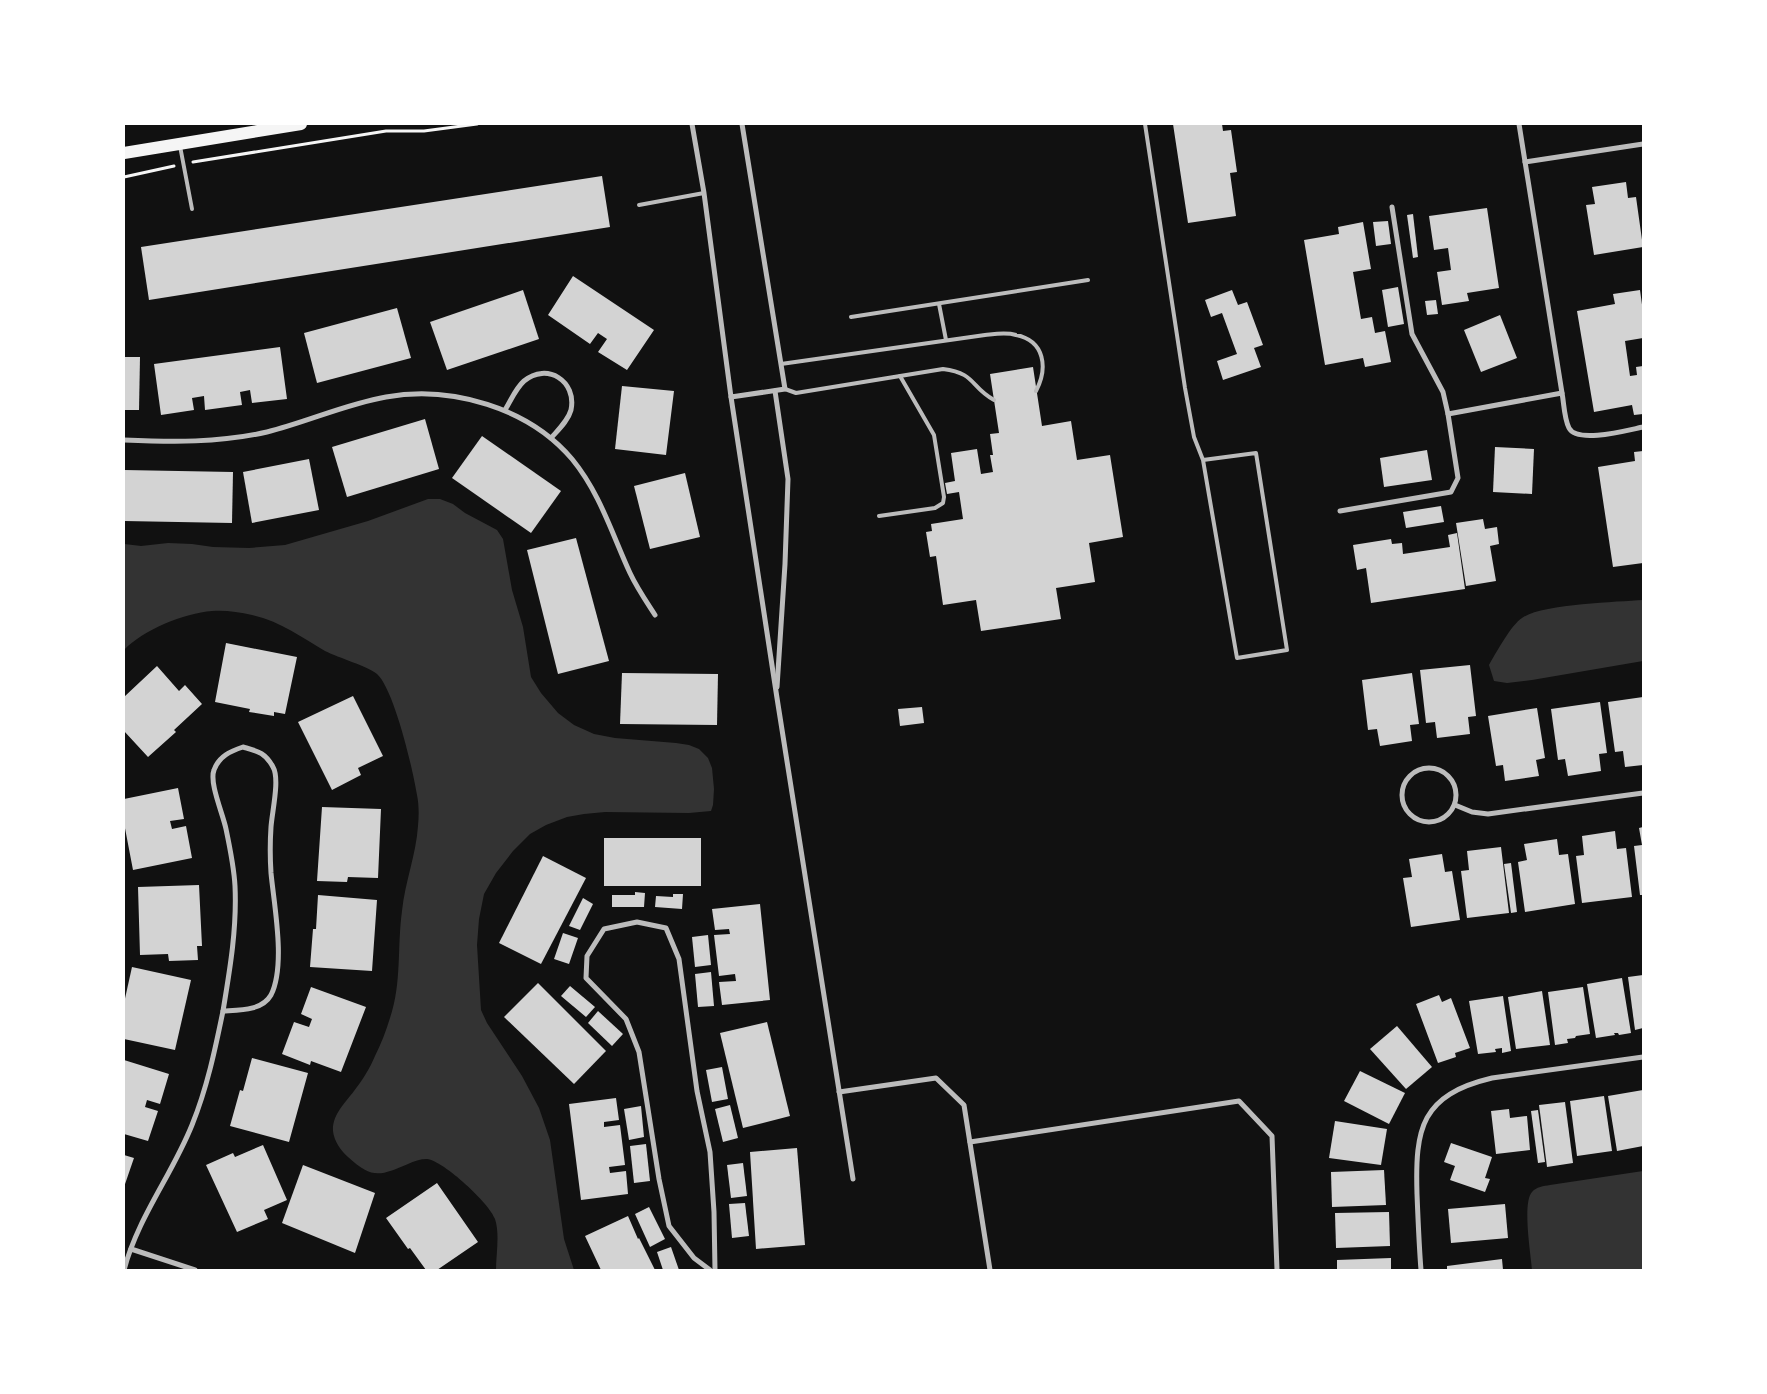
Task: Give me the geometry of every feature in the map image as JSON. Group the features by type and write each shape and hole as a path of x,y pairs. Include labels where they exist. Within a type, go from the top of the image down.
{"main road":[{"path":"124,152 301,124"}],"street":[{"path":"692,124 704,194 731,397 853,1179"},
{"path":"731,397 785,389 742,124"},
{"path":"1519,124 1569,428 1574,434 1586,436 1643,427"},
{"path":"1525,162 1643,144"},
{"path":"1340,511 1451,492 1458,478 1443,392 1412,334 1392,207"},
{"path":"505,410 516,390 524,381 534,376 548,374 560,377 569,388 572,398 571,412 551,438"},
{"path":"775,390 788,479 777,698"},
{"path":"124,440 186,442 225,439 266,432 366,402 405,394 424,393 486,403 525,420 551,438 571,458 595,493 630,573 655,615"},
{"path":"1448,414 1562,393"},
{"path":"124,1270 146,1213 192,1126 206,1086 223,1011 233,949 235,885 225,826 214,789 214,770 225,754 243,747 262,752 274,768 276,788 270,849 278,936 278,957 276,977 271,996 255,1008 223,1011"},
{"path":"1431,768 1440,770 1450,777 1455,785 1455,805 1442,820 1433,822 1420,821 1405,809 1402,794 1404,785 1411,775 1419,770 1431,768"},
{"path":"1455,805 1472,812 1488,814 1643,793"},
{"path":"710,1270 694,1258 670,1226 659,1179 639,1052 626,1019 586,978 587,956 604,929 637,922 666,928 679,959 695,1076 710,1152 715,1270"},
{"path":"1420,1270 1416,1158 1419,1137 1427,1118 1437,1104 1454,1090 1472,1082 1643,1057"},
{"path":"840,1092 936,1078 964,1105 990,1270"},
{"path":"970,1142 1239,1101 1272,1136 1278,1270"},
{"path":"131,1249 194,1270"}],"lane":[{"path":"1145,124 1185,388 1194,437 1203,460 1237,658 1288,650 1256,453 1203,460"},
{"path":"180,144 192,209"},
{"path":"639,205 704,194"},
{"path":"851,317 1088,280"},
{"path":"939,304 946,340"},
{"path":"781,364 946,340 1015,334 1026,338 1035,346 1041,356 1044,367 1042,379 1036,391"},
{"path":"785,389 796,393 944,369 966,375 985,396 994,400"},
{"path":"879,516 935,508 943,503 944,497 934,435 900,376"}],"path":[{"path":"124,177 184,164 386,131 424,131 477,124"}],"shaded area":[{"path":"428,499 440,499 453,504 465,513 497,530 503,539 512,590 523,627 531,677 541,693 558,713 574,725 594,734 615,738 689,745 699,749 708,758 712,768 714,789 711,811 689,813 605,812 567,817 530,834 513,851 496,873 484,894 479,919 477,945 481,1010 487,1023 522,1076 539,1108 550,1140 564,1239 574,1270 496,1270 498,1238 495,1219 485,1204 466,1184 444,1167 427,1159 415,1161 383,1173 370,1172 345,1155 335,1138 333,1125 337,1114 371,1065 394,1005 398,978 403,900 417,837 419,810 415,783 396,712 383,682 372,671 325,651 281,625 247,614 232,612 201,612 177,619 153,629 124,650 124,544 141,546 168,543 249,548 285,545 368,521"},
{"path":"1643,600 1643,661 1532,680 1507,683 1494,681 1489,665 1509,633 1522,618 1532,613 1562,607"},
{"path":"1643,1171 1643,1270 1532,1270 1527,1218 1529,1198 1534,1190 1545,1186"}],"building":[{"path":"1173,124 1222,124 1223,131 1231,130 1237,172 1230,173 1236,216 1188,223"},
{"path":"602,176 610,227 149,300 141,247"},
{"path":"1626,182 1628,198 1636,197 1643,247 1594,255 1586,205 1595,204 1592,187"},
{"path":"1487,208 1499,288 1467,293 1469,301 1442,305 1437,272 1451,270 1448,248 1434,250 1429,216"},
{"path":"1413,214 1418,257 1413,258 1407,215"},
{"path":"1388,221 1391,244 1376,246 1373,222"},
{"path":"1363,222 1371,269 1353,272 1361,319 1372,317 1375,333 1385,331 1391,362 1365,367 1363,358 1325,365 1304,240 1339,234 1338,227"},
{"path":"573,276 654,330 627,370 598,352 607,339 598,333 590,344 548,315"},
{"path":"1398,287 1404,324 1388,327 1382,290"},
{"path":"523,290 539,339 447,370 430,322"},
{"path":"1232,290 1238,305 1247,302 1263,345 1254,348 1261,367 1223,380 1217,361 1237,354 1222,313 1211,317 1205,300"},
{"path":"1640,290 1643,312 1643,338 1625,341 1630,376 1637,375 1636,367 1643,366 1643,414 1634,415 1632,405 1594,412 1577,311 1615,304 1613,294"},
{"path":"1436,300 1438,314 1427,315 1425,301"},
{"path":"397,308 411,358 317,383 304,333"},
{"path":"1500,315 1517,358 1481,372 1464,330"},
{"path":"280,347 287,399 252,403 250,390 240,392 242,405 205,410 204,396 192,398 194,410 161,415 154,364"},
{"path":"124,357 140,357 139,410 124,410"},
{"path":"1033,367 1042,426 1071,421 1077,460 1110,455 1123,537 1089,543 1095,582 1056,588 1061,619 981,631 976,600 943,605 936,556 930,557 926,532 932,531 931,524 963,519 959,492 947,494 945,483 955,481 951,453 977,449 981,474 993,472 990,455 993,455 990,434 999,433 990,374"},
{"path":"622,386 674,391 666,455 615,449"},
{"path":"425,419 439,469 347,497 332,447"},
{"path":"482,436 561,491 531,533 452,478"},
{"path":"1495,447 1534,449 1532,494 1493,492"},
{"path":"1427,450 1432,480 1384,487 1380,458"},
{"path":"1643,451 1643,563 1613,567 1598,467 1635,461 1634,452"},
{"path":"309,459 319,510 252,523 243,472"},
{"path":"124,470 233,472 232,523 124,521"},
{"path":"685,473 700,537 650,549 634,486"},
{"path":"1441,506 1444,522 1406,528 1403,512"},
{"path":"1483,519 1485,529 1497,527 1499,544 1490,546 1496,581 1466,586 1456,523"},
{"path":"1457,533 1465,589 1371,603 1366,568 1357,570 1353,545 1391,539 1392,544 1402,543 1403,554 1450,547 1448,535"},
{"path":"576,538 609,661 558,674 527,550"},
{"path":"226,643 297,657 285,714 274,712 274,716 249,712 250,709 215,702"},
{"path":"1470,665 1476,716 1468,717 1470,734 1437,738 1435,722 1426,723 1420,670"},
{"path":"157,666 179,691 185,685 202,704 174,730 176,732 148,757 124,731 124,697"},
{"path":"622,673 718,674 717,725 620,724"},
{"path":"1412,673 1419,724 1410,725 1412,741 1380,746 1377,729 1368,730 1362,680"},
{"path":"353,696 383,756 358,768 361,775 332,790 298,722"},
{"path":"1643,697 1643,765 1625,767 1623,751 1615,752 1608,702"},
{"path":"1600,702 1607,753 1599,754 1601,771 1568,776 1565,759 1558,760 1551,709"},
{"path":"922,707 924,723 900,726 898,709"},
{"path":"1537,708 1545,758 1536,760 1539,776 1505,781 1503,765 1496,766 1488,716"},
{"path":"178,788 184,819 170,821 172,829 186,826 192,858 133,870 124,823 124,799"},
{"path":"322,807 381,809 378,878 348,877 347,882 317,881"},
{"path":"1643,827 1643,895 1640,895 1634,846 1642,845 1639,828"},
{"path":"1615,831 1617,849 1626,848 1632,897 1582,903 1576,856 1584,855 1582,836"},
{"path":"604,838 701,838 701,886 604,886"},
{"path":"1557,839 1559,855 1568,854 1575,904 1525,912 1518,862 1527,860 1524,844"},
{"path":"1501,847 1509,913 1467,918 1461,871 1469,870 1467,851"},
{"path":"1442,854 1445,872 1452,871 1460,920 1411,927 1403,878 1412,877 1409,859"},
{"path":"543,856 586,878 541,964 499,943"},
{"path":"1511,863 1517,912 1511,913 1504,864"},
{"path":"199,885 202,946 197,946 198,960 169,961 168,954 140,955 138,887"},
{"path":"635,892 645,893 644,907 612,907 612,895 635,895"},
{"path":"673,894 683,894 682,909 655,907 656,896 673,897"},
{"path":"318,895 377,900 372,971 310,967 313,929 316,929"},
{"path":"583,898 593,904 580,930 569,926"},
{"path":"760,904 770,1000 722,1005 719,982 736,981 735,974 719,976 714,935 730,934 729,929 715,930 712,909"},
{"path":"563,933 578,938 569,964 554,959"},
{"path":"708,935 711,965 695,967 692,937"},
{"path":"132,967 191,980 175,1050 124,1039 124,1003"},
{"path":"711,972 714,1006 698,1007 695,974"},
{"path":"1643,975 1643,1028 1635,1030 1628,977"},
{"path":"1622,978 1631,1033 1619,1035 1614,1033 1615,1035 1596,1038 1587,984"},
{"path":"538,983 606,1051 574,1084 504,1017"},
{"path":"570,986 595,1007 586,1017 561,996"},
{"path":"311,987 366,1007 341,1072 311,1061 310,1065 282,1054 294,1022 309,1027 312,1019 301,1014"},
{"path":"1583,987 1590,1034 1576,1036 1575,1038 1567,1039 1568,1043 1555,1045 1548,992"},
{"path":"1542,991 1550,1045 1516,1049 1508,997"},
{"path":"1439,995 1442,1002 1451,998 1470,1048 1455,1053 1456,1057 1438,1063 1416,1004"},
{"path":"1503,996 1511,1051 1502,1053 1502,1048 1495,1049 1496,1052 1478,1054 1469,1001"},
{"path":"598,1011 623,1034 612,1046 588,1023"},
{"path":"767,1022 790,1116 743,1128 720,1033"},
{"path":"1397,1026 1432,1067 1406,1089 1370,1049"},
{"path":"252,1058 308,1073 289,1142 230,1126 240,1090 243,1091"},
{"path":"124,1060 169,1074 160,1104 147,1100 145,1107 158,1111 148,1141 124,1134"},
{"path":"722,1067 728,1099 712,1102 706,1070"},
{"path":"1360,1071 1405,1093 1389,1124 1344,1101"},
{"path":"1643,1090 1643,1146 1617,1151 1608,1096"},
{"path":"1604,1096 1612,1151 1577,1156 1570,1101"},
{"path":"616,1098 619,1120 604,1122 604,1127 620,1125 625,1165 609,1167 610,1173 626,1171 628,1194 581,1200 569,1104"},
{"path":"1565,1102 1573,1163 1547,1167 1539,1105"},
{"path":"730,1105 738,1138 723,1142 715,1109"},
{"path":"641,1106 644,1137 629,1140 624,1109"},
{"path":"1509,1109 1510,1118 1527,1116 1530,1150 1496,1154 1491,1111"},
{"path":"1538,1110 1545,1162 1538,1163 1531,1111"},
{"path":"1335,1121 1387,1129 1381,1165 1329,1158"},
{"path":"1451,1143 1492,1157 1485,1178 1490,1179 1485,1192 1450,1180 1455,1166 1444,1162"},
{"path":"646,1144 650,1181 634,1183 630,1146"},
{"path":"263,1145 287,1200 264,1210 268,1219 237,1232 206,1165 233,1153 235,1157"},
{"path":"797,1148 805,1245 756,1249 750,1152"},
{"path":"124,1155 134,1158 124,1187"},
{"path":"743,1163 747,1196 731,1198 727,1165"},
{"path":"303,1165 375,1193 355,1253 282,1223"},
{"path":"1384,1170 1386,1205 1332,1207 1331,1172"},
{"path":"437,1183 478,1242 437,1270 426,1270 386,1218"},
{"path":"745,1203 749,1236 732,1238 729,1204"},
{"path":"1505,1204 1508,1238 1451,1243 1448,1209"},
{"path":"649,1207 665,1239 650,1247 635,1214"},
{"path":"1389,1212 1390,1246 1336,1248 1335,1213"},
{"path":"628,1216 655,1270 601,1270 585,1236"},
{"path":"671,1247 679,1270 663,1270 657,1252"},
{"path":"1391,1258 1391,1270 1337,1270 1337,1260"},
{"path":"1502,1259 1503,1270 1447,1270 1447,1266"}]}
